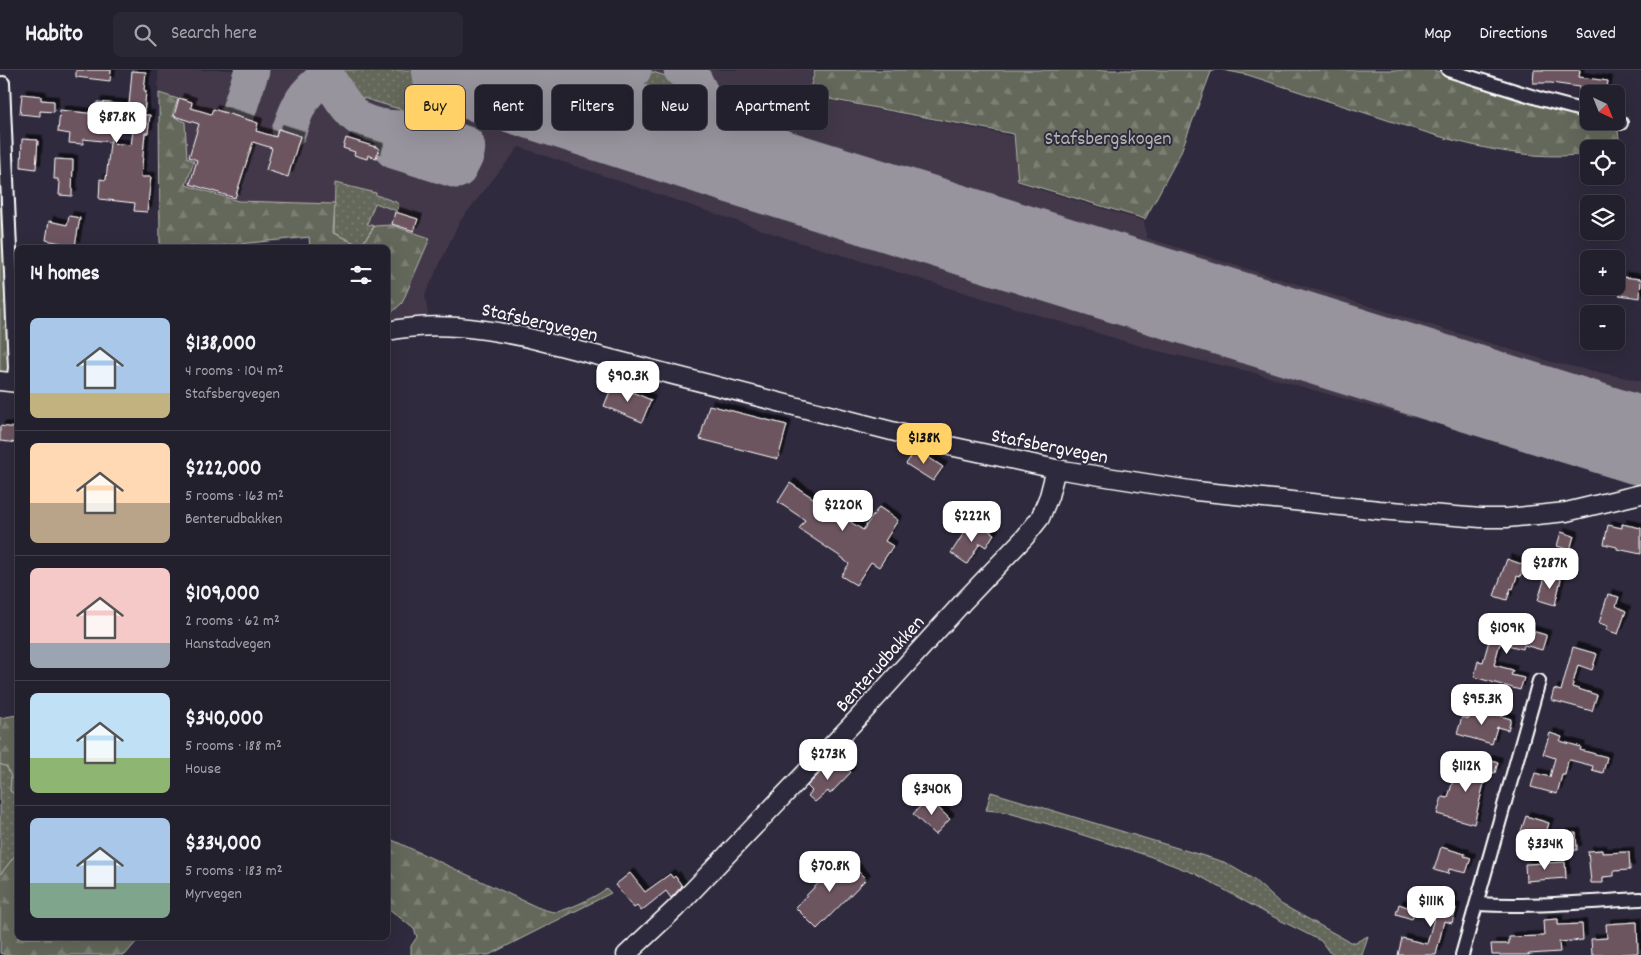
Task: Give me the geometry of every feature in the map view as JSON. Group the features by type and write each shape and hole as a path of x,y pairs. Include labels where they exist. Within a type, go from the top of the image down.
{"main road":[{"name":"Stafsbergvegen","path":"390,331 402,328 430,326 458,326 491,330 950,446 1056,469 1196,491 1481,518 1507,518 1566,512 1641,494"},
{"name":"Benterudbakken","path":"626,955 675,909 857,719 1025,537 1040,518 1049,496 1056,469"}],"street":[{"path":"1448,70 1580,110"},
{"path":"3,83 15,368 10,382"},
{"path":"1462,955 1540,681"},
{"path":"1477,904 1548,904 1641,899"}],"shaded area":[{"path":"158,70 813,70 810,85 717,85 717,130 828,130 828,100 1013,136 1018,183 1144,221 1147,238 1555,363 1641,381 1641,471 1618,471 1369,406 1251,372 1153,350 792,240 519,147 460,221 425,295 429,320 390,324 390,245 309,245 308,239 243,245 159,245"}],"green space":[{"path":"331,70 422,70 417,85 405,85 405,111 350,94 340,87"},
{"path":"646,70 689,83 690,85 643,85 643,120 633,117 633,85 618,85"},
{"name":"Stafsbergskogen","path":"815,70 1216,70 1211,72 1180,154 1145,219 1018,181 1014,134 828,99 828,85 811,85"},
{"path":"1223,70 1433,70 1580,113 1580,130 1617,130 1619,140 1580,140 1580,155 1562,156 1508,152 1455,141 1248,75"},
{"path":"159,93 178,99 172,116 185,122 187,158 194,161 186,185 238,201 335,204 333,233 359,245 310,245 309,237 228,245 160,245"},
{"path":"707,117 722,146 673,130 707,130"},
{"path":"0,118 11,363 8,372 2,377 0,376"},
{"path":"335,183 376,193 376,195 396,202 399,205 397,211 375,203 367,224 374,226 362,245 334,233"},
{"path":"391,225 430,238 402,303 390,314 390,245 362,245 375,226"},
{"path":"15,716 15,794 10,791 11,777 7,767 0,764 0,718"},
{"path":"0,764 7,767 11,777 10,791 15,794 15,856 0,875"},
{"path":"991,792 1224,862 1253,879 1281,904 1350,942 1356,942 1368,936 1362,955 1335,955 1329,952 1321,941 1196,874 1149,856 1048,824 1005,812 986,810"},
{"path":"390,839 549,911 561,911 574,906 597,895 606,888 611,893 489,955 411,955 411,946 417,937 414,929 390,910"},
{"path":"15,856 15,940 137,941 125,955 5,955 0,953 0,875"}],"building":[{"path":"76,70 111,70 110,81 76,77"},
{"path":"1534,70 1580,70 1579,77 1608,81 1607,85 1580,85 1580,93 1579,87 1551,83 1533,83"},
{"path":"132,71 146,72 144,115 150,115 148,133 145,133 141,177 151,177 147,212 134,211 135,203 99,199 100,179 106,180 110,143 131,145 134,124 112,122 111,142 83,139 83,144 69,143 70,134 58,132 60,110 96,114 97,102 129,105"},
{"path":"22,94 41,96 41,100 54,101 54,112 40,111 40,116 20,114"},
{"path":"179,98 192,102 191,108 211,114 213,109 258,123 256,131 276,137 278,129 300,136 288,177 266,170 272,148 253,142 235,198 190,184 197,160 189,157 199,124 174,116"},
{"path":"346,138 379,148 376,158 368,155 367,159 354,155 355,152 343,148"},
{"path":"22,139 38,140 36,169 21,167"},
{"path":"55,159 73,160 72,196 59,195 60,182 58,182 58,179 54,179"},
{"path":"395,212 418,219 414,231 392,224"},
{"path":"69,216 80,218 75,245 46,240 49,221 67,225"},
{"path":"1625,277 1641,279 1640,298 1619,295 1625,295"},
{"path":"613,384 651,400 642,422 604,406"},
{"path":"709,405 787,425 778,459 700,439"},
{"path":"0,426 15,428 15,443 0,441"},
{"path":"916,449 943,467 933,481 906,464"},
{"path":"790,483 863,530 879,507 898,520 885,541 893,546 879,567 871,562 856,585 841,576 849,564 799,529 805,520 778,502"},
{"path":"1622,524 1641,528 1641,554 1604,544 1608,525 1622,528"},
{"path":"969,525 977,530 980,525 994,534 986,547 980,543 967,564 951,553"},
{"path":"1561,532 1574,536 1570,550 1557,546"},
{"path":"1507,559 1524,565 1520,577 1517,576 1513,589 1511,588 1507,600 1494,596"},
{"path":"1546,574 1561,579 1555,605 1538,600"},
{"path":"1608,594 1619,597 1616,606 1626,611 1618,634 1606,630 1608,626 1599,623"},
{"path":"1512,625 1546,635 1542,650 1524,645 1523,649 1500,643 1494,665 1513,670 1511,675 1524,678 1520,690 1474,677 1478,661 1483,662 1490,637 1496,638 1499,626 1511,629"},
{"path":"1573,647 1597,654 1592,670 1578,665 1572,687 1597,695 1592,711 1551,700 1554,689 1561,691"},
{"path":"1472,708 1511,719 1508,730 1497,727 1492,744 1457,734 1462,717 1469,719"},
{"path":"1550,733 1562,737 1560,741 1581,747 1580,750 1607,757 1603,773 1592,770 1593,766 1570,760 1568,761 1565,775 1562,775 1557,794 1531,787 1535,773 1550,777 1555,758 1543,754"},
{"path":"1488,759 1498,762 1495,773 1487,771 1474,824 1437,814 1442,797 1448,798 1457,766 1466,768 1467,765 1485,770"},
{"path":"831,762 837,768 842,763 851,772 830,794 828,791 815,802 808,796 812,791 807,786"},
{"path":"928,798 950,819 935,835 913,814"},
{"path":"1526,816 1549,823 1544,839 1532,835 1529,846 1517,843"},
{"path":"1576,833 1577,850 1564,851 1562,834"},
{"path":"1441,847 1465,854 1464,856 1471,858 1466,873 1449,869 1448,874 1434,870"},
{"path":"1602,850 1602,853 1629,852 1630,870 1614,871 1614,876 1603,877 1603,883 1591,883 1588,851"},
{"path":"844,857 866,879 817,929 795,907"},
{"path":"1565,862 1566,878 1526,881 1525,864"},
{"path":"630,873 645,892 670,874 673,878 675,876 682,886 671,898 666,891 641,911 637,906 634,908 615,885"},
{"path":"1440,895 1453,898 1451,907 1456,908 1452,923 1444,921 1436,955 1398,955 1402,938 1427,944 1434,918 1421,915 1425,900 1438,903"},
{"path":"1399,904 1415,910 1412,919 1396,914"},
{"path":"1558,919 1558,925 1582,924 1583,940 1559,942 1560,952 1529,955 1492,955 1491,944 1509,944 1509,937 1544,936 1543,920"},
{"path":"1637,922 1638,953 1592,955 1591,939 1607,938 1606,924"}],"taxiway":[{"path":"237,116 252,70"},
{"path":"324,70 335,90 356,117 367,123 392,128 411,128 422,118 434,77 439,70"},
{"path":"605,85 634,70"},
{"path":"681,70 691,73 736,160"},
{"path":"289,131 302,100 312,88 327,76"},
{"path":"394,141 391,149 393,151 457,171 459,170 467,154 467,144 426,130"}],"runway":[{"path":"456,70 736,160 1641,441"}]}
